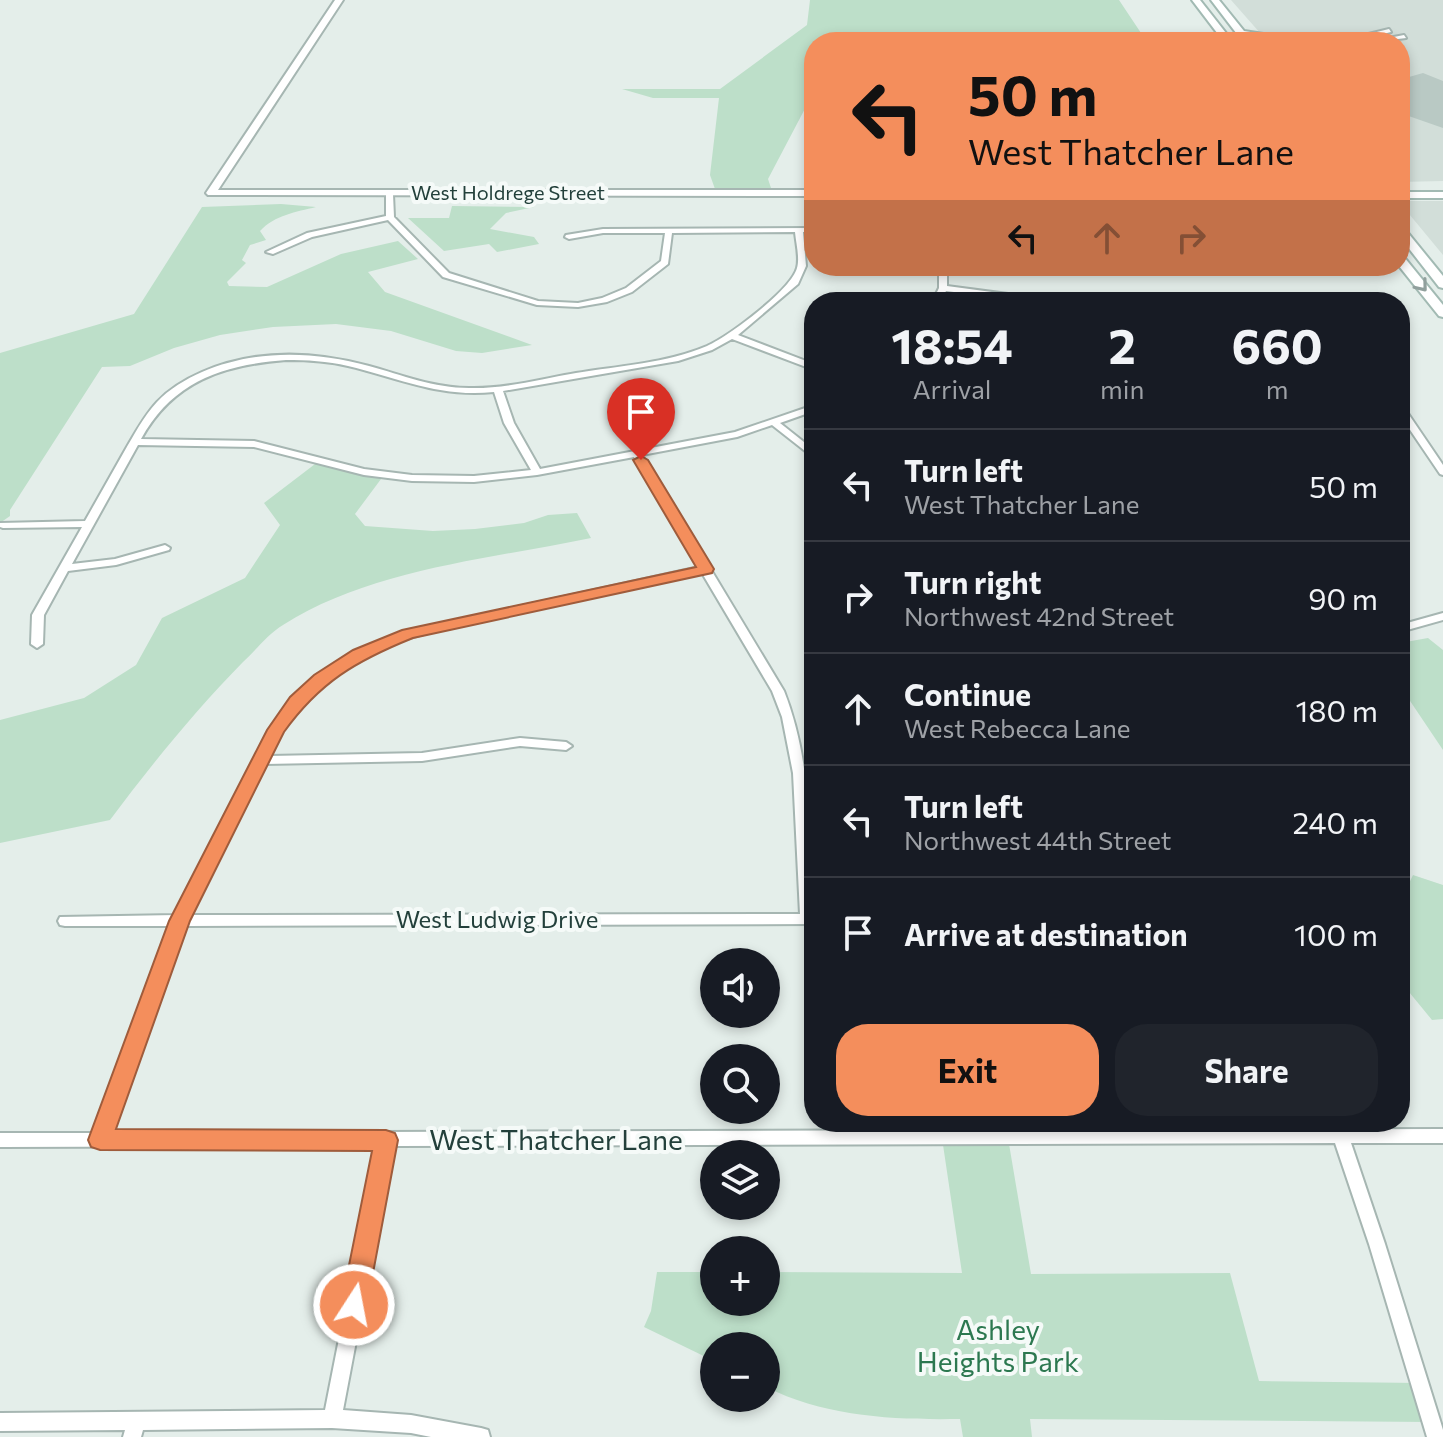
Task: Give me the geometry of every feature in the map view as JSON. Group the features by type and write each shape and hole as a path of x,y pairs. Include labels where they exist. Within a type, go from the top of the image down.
{"main road":[{"path":"1196,0 1221,32"},
{"path":"1215,0 1240,32"},
{"path":"1410,188 1443,188"},
{"path":"1410,195 1443,195"},
{"path":"1410,243 1443,284"},
{"path":"1410,272 1443,313"}],"street":[{"name":"West Holdrege Street","path":"339,0 211,193 804,193"},
{"path":"1385,32 1389,31"},
{"path":"389,194 390,217 446,275 526,300 550,304 592,303 629,290 665,262 669,230"},
{"path":"270,252 310,235 390,217"},
{"path":"37,644 38,615 152,413 165,399 213,372 271,358 306,357 348,363 436,388 464,391 498,389 678,358 709,348 732,336 797,280 802,266 799,230"},
{"path":"569,237 603,231 804,230"},
{"path":"941,292 943,276"},
{"path":"943,288 974,292"},
{"path":"732,336 804,363"},
{"path":"498,389 509,423 537,472"},
{"path":"135,442 254,444 348,469 412,478 474,479 537,472 637,454 775,423 804,412"},
{"path":"775,423 804,447"},
{"path":"1410,423 1443,472"},
{"path":"637,454 778,691 793,733 804,841"},
{"path":"3,525 89,524"},
{"path":"64,568 116,562 165,548"},
{"path":"100,1140 180,921 276,730 297,701 320,679 382,643 481,617 706,569"},
{"path":"1410,626 1443,616"},
{"path":"261,760 422,757 520,742 566,746"},
{"name":"West Ludwig Drive","path":"65,921 804,919"},
{"name":"West Thatcher Lane","path":"0,1140 386,1140 864,1132"},
{"name":"West Thatcher Lane","path":"1086,1132 1443,1136"},
{"path":"1341,1137 1435,1409 1436,1437"},
{"path":"332,1419 386,1140"},
{"path":"0,1422 134,1429 332,1419 411,1424 481,1437"}],"shaded area":[{"path":"1231,0 1443,0 1443,181 1410,182 1410,32 1259,32"},
{"path":"1410,201 1443,201 1443,255 1410,215"}],"green space":[{"path":"810,0 1119,0 1140,32 804,32 804,111 768,179 771,188 715,189 710,175 719,98 653,98 622,89 720,89 807,25"},
{"path":"281,204 316,207 272,221 260,231 266,240 250,245 242,260 246,263 227,282 229,286 267,287 341,254 398,241 418,259 368,272 385,292 532,345 482,353 456,351 391,331 336,324 273,327 220,335 174,348 130,366 102,367 10,510 10,516 0,523 0,353 134,314 202,207"},
{"path":"452,206 534,207 506,213 490,229 534,237 539,244 497,252 489,244 444,251 408,218 449,218"},
{"path":"319,461 384,475 355,514 365,526 433,531 475,529 524,523 548,515 577,513 591,538 432,568 392,578 317,606 267,637 174,739 110,820 0,843 0,720 84,698 136,665 162,618 245,578 280,525 264,503"},
{"path":"1428,638 1443,650 1443,750 1410,701 1410,641"},
{"path":"1413,875 1443,885 1443,1019 1432,1020 1410,993 1410,881"},
{"name":"Ashley Heights Park","path":"942,1138 1008,1138 1031,1274 1230,1273 1259,1381 1420,1383 1431,1422 1030,1419 1032,1437 963,1437 960,1419 861,1415 812,1405 780,1393 780,1332 700,1332 700,1354 644,1327 651,1311 657,1272 700,1272 700,1316 780,1316 780,1272 962,1273"}],"building":[{"path":"1423,73 1443,81 1443,128 1410,116 1410,77"}],"route":[{"path":"354,1305 386,1140 100,1140 180,921 276,730 297,701 320,679 359,654 408,634 706,569 641,460"}]}
